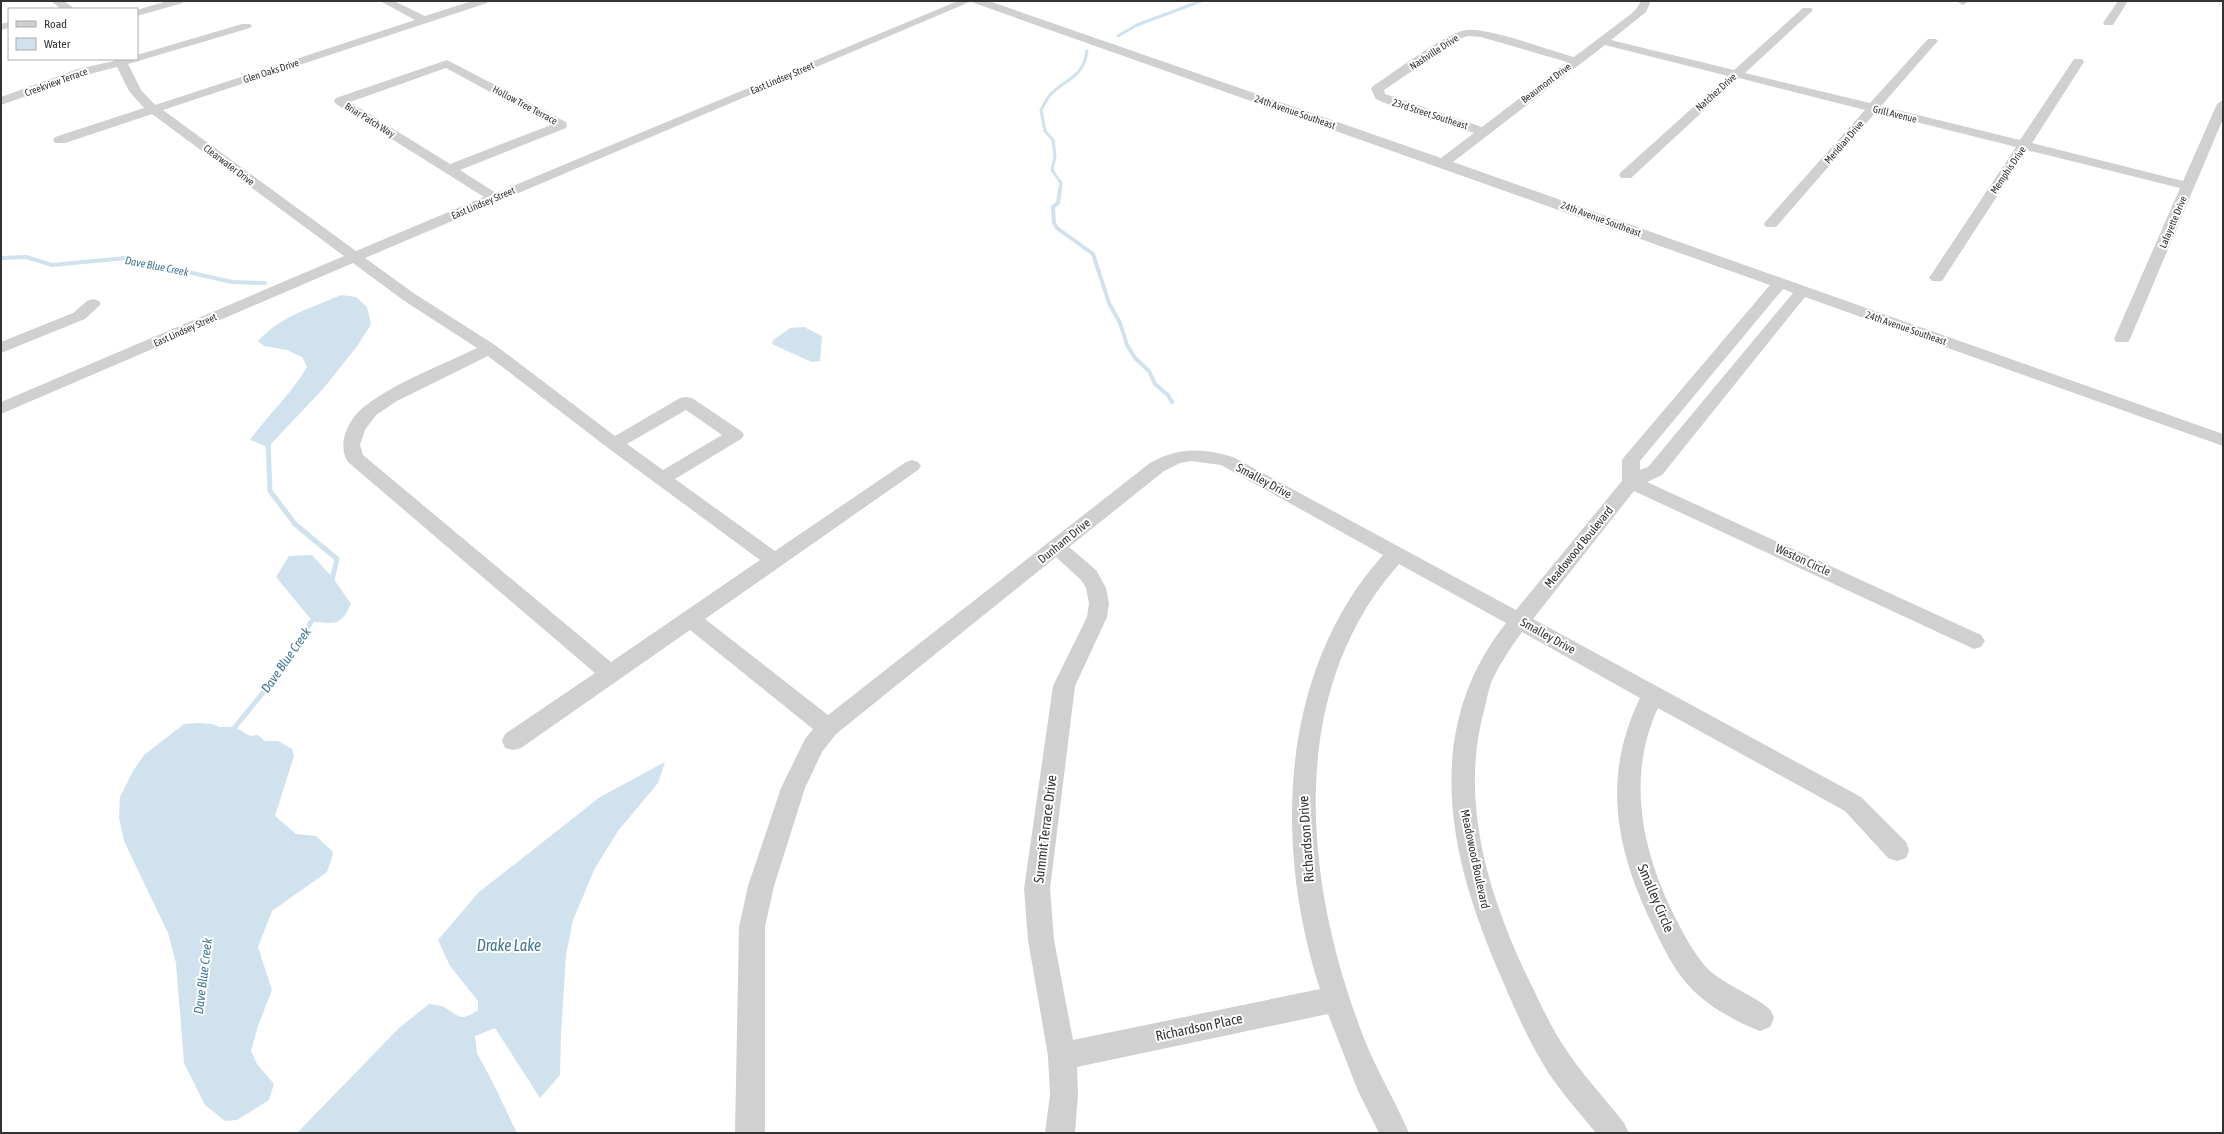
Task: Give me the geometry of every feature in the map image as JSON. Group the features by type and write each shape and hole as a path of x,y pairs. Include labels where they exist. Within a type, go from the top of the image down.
{"street":[{"path":"56,1 66,8"},
{"path":"138,13 179,1"},
{"path":"385,1 424,20"},
{"name":"Glen Oaks Drive","path":"60,140 483,1"},
{"name":"East Lindsey Street","path":"1,409 354,257 967,1"},
{"name":"24th Avenue Southeast","path":"978,1 1443,163 2223,440"},
{"name":"Beaumont Drive","path":"1443,163 1482,131 1642,10 1646,1"},
{"path":"2109,23 2123,1"},
{"name":"Natchez Drive","path":"1626,175 1807,10"},
{"name":"Creekview Terrace","path":"138,58 246,26"},
{"name":"Nashville Drive","path":"1378,94 1379,87 1458,35 1477,33 1575,61"},
{"name":"Grill Avenue","path":"1603,40 2188,186"},
{"name":"Meridian Drive","path":"1771,224 1932,41"},
{"name":"Clearwater Drive","path":"119,61 139,97 153,109 354,257 489,349 614,444 775,561"},
{"name":"Creekview Terrace","path":"1,101 82,72 119,61"},
{"name":"Memphis Drive","path":"1937,278 2078,62"},
{"name":"Briar Patch Way","path":"447,64 340,101 496,198"},
{"name":"Hollow Tree Terrace","path":"447,64 561,125 450,169"},
{"name":"23rd Street Southeast","path":"1378,94 1386,99 1482,131"},
{"name":"Lafayette Drive","path":"2122,339 2223,104"},
{"path":"1631,482 1632,460 1780,283"},
{"name":"Meadowood Boulevard","path":"1614,1133 1553,1055 1525,1001 1494,933 1480,892 1472,857 1463,801 1462,775 1466,733 1482,678 1503,642 1631,482 1655,471 1802,291"},
{"path":"1,348 79,316 93,304"},
{"path":"489,349 391,397 370,411 356,429 351,445 354,458 610,674"},
{"path":"614,444 686,402 735,435 662,479"},
{"name":"Dunham Drive","path":"750,1133 752,927 761,886 793,788 813,746 828,728 1156,467 1183,455"},
{"name":"Smalley Drive","path":"1183,455 1212,455 1227,462 1520,620 1853,804 1897,850"},
{"path":"513,741 912,466"},
{"name":"Weston Circle","path":"1631,482 1974,640"},
{"name":"Summit Terrace Drive","path":"1057,547 1089,575 1096,588 1099,603 1097,617 1064,686 1037,889 1040,940 1062,1056 1064,1095 1060,1133"},
{"name":"Richardson Drive","path":"1394,1133 1358,1059 1336,999 1322,952 1306,869 1303,782 1312,719 1335,644 1365,591 1396,553"},
{"path":"690,619 828,728"},
{"name":"Smalley Circle","path":"1652,694 1633,738 1627,773 1628,808 1643,874 1659,913 1681,954 1704,983 1760,1018"},
{"name":"Richardson Place","path":"1062,1056 1336,999"}],"water":[{"path":"341,295 356,297 367,307 371,324 358,345 323,389 268,447 250,440 294,386 307,367 302,357 287,350 264,346 258,341 267,332 286,319"},
{"path":"804,327 822,336 820,361 812,362 772,344 773,340 790,328"},
{"path":"312,555 333,578 351,604 344,617 336,622 313,622 276,577 289,556"},
{"path":"184,724 212,724 220,727 235,727 250,736 258,735 265,741 278,741 292,749 294,756 275,816 296,834 316,836 332,851 333,854 327,872 272,911 258,947 272,990 258,1026 251,1051 257,1064 274,1084 269,1100 237,1120 225,1121 205,1105 184,1063 176,963 168,933 124,841 119,818 120,797 133,771 144,755"},
{"name":"Drake Lake","path":"665,762 658,783 618,831 595,868 573,920 566,955 560,1075 540,1098 495,1028 475,1036 477,1053 517,1133 297,1133 399,1028 429,1004 442,1006 461,1017 468,1016 478,1010 478,1001 450,966 438,940 478,893 600,797"}],"waterway":[{"path":"1118,36 1137,25 1201,1"},
{"path":"1060,190 1061,183 1052,170 1055,156 1053,140 1045,131 1041,110 1051,94 1074,76 1082,67 1087,51"},
{"path":"1060,189 1058,203 1053,207 1054,223 1057,228 1093,254 1109,303 1120,323 1127,345 1135,358 1149,371 1155,384 1168,395 1172,402"},
{"name":"Dave Blue Creek","path":"1,258 26,257 52,265 126,258 232,282 265,283"},
{"name":"Dave Blue Creek","path":"268,441 270,491 295,524 337,559 331,584"},
{"name":"Dave Blue Creek","path":"234,734 235,727 280,672 315,616"}]}
